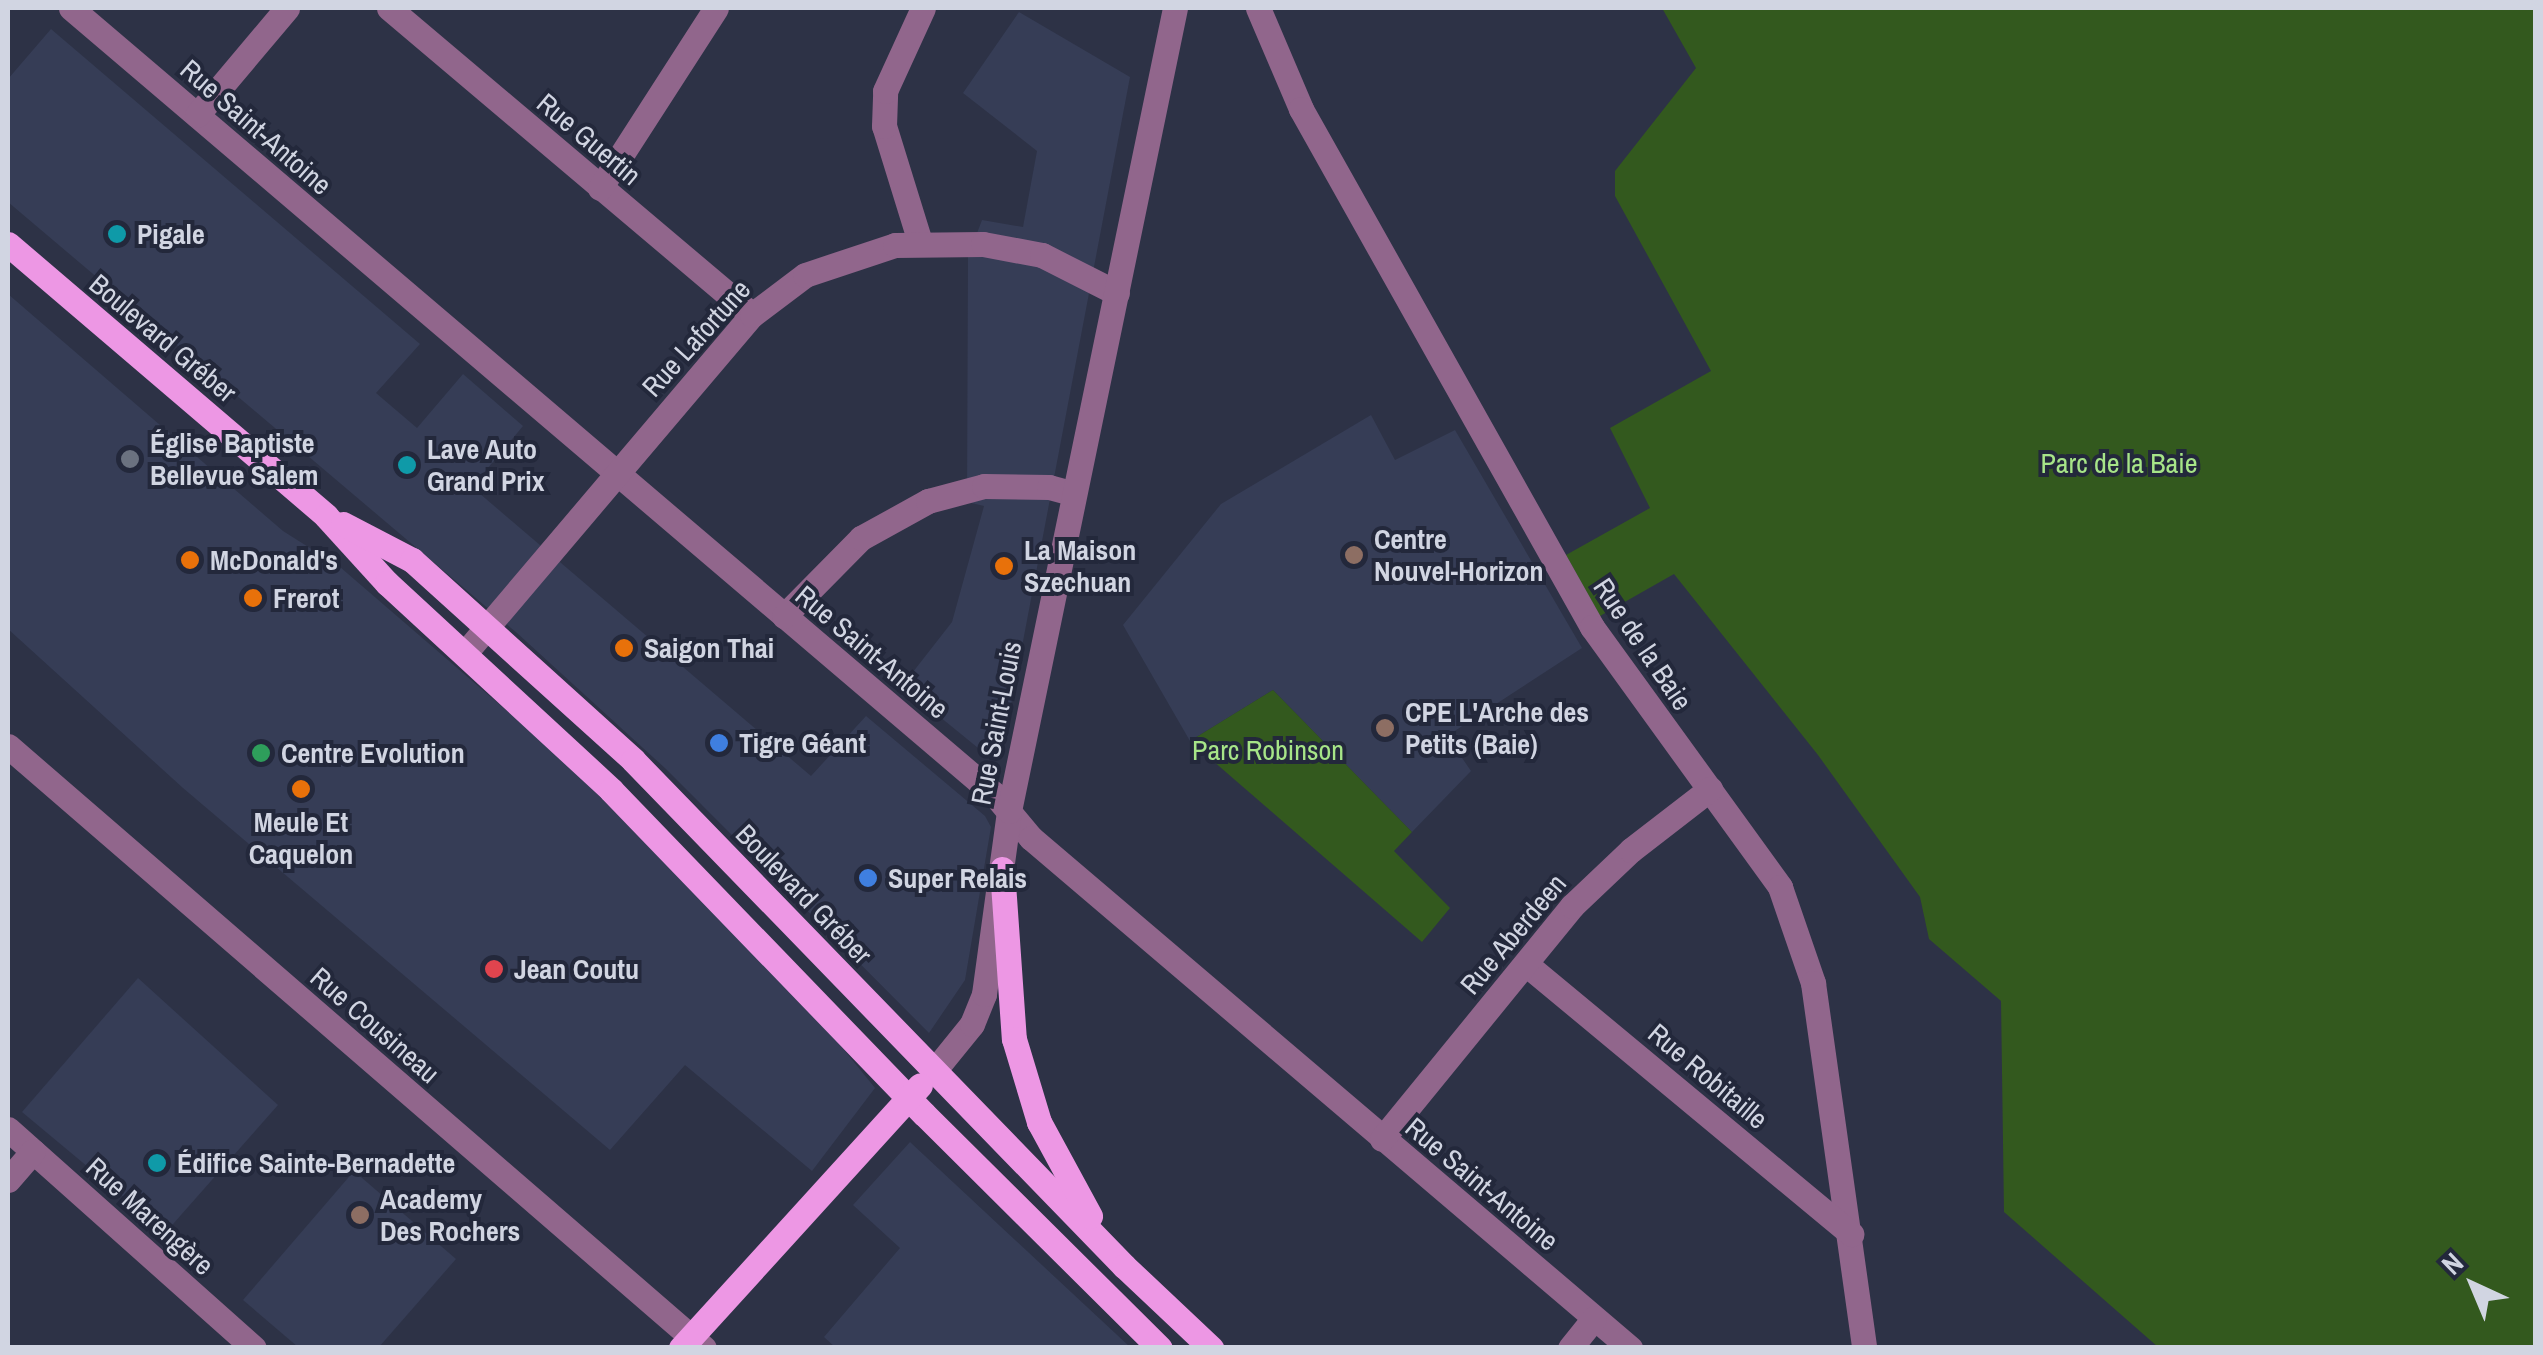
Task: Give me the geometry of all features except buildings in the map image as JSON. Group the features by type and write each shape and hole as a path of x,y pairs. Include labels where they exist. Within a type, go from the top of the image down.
{"main road":[{"name":"Boulevard Gréber","path":"8,244 326,516 387,583 611,790 909,1098 1160,1348"},
{"name":"Boulevard Gréber","path":"326,516 412,560 633,760 1124,1266 1212,1348"},
{"path":"1002,869 1010,1014 1021,1067 1049,1144 1077,1196 1124,1266"},
{"name":"Rue Saint-Louis","path":"692,1344 934,1071"}],"street":[{"name":"Rue Saint-Antoine","path":"70,8 618,472 1009,811 1032,838 1630,1348"},
{"path":"197,115 287,8"},
{"name":"Rue Guertin","path":"388,8 752,315"},
{"path":"920,242 884,126 885,91 923,8"},
{"name":"Rue Saint-Louis","path":"934,1071 963,1038 980,1009 1009,811 1175,8"},
{"name":"Rue de la Baie","path":"1258,8 1320,143 1592,628 1780,886 1813,983 1852,1234 1864,1348"},
{"path":"600,188 703,13"},
{"name":"Rue Lafortune","path":"465,653 752,315 805,276 849,257 920,242 983,244 1042,254 1117,293"},
{"path":"784,616 861,538 928,501 984,486 1049,487 1072,493"},
{"name":"Rue Cousineau","path":"8,746 692,1344"},
{"name":"Rue Aberdeen","path":"1382,1139 1572,906 1631,850 1710,789"},
{"name":"Rue Robitaille","path":"1526,964 1852,1234"},
{"name":"Rue Marengère","path":"8,1129 254,1348"},
{"path":"8,1180 33,1152"},
{"path":"1570,1348 1594,1318"}],"shaded area":[{"path":"1019,12 1130,77 1006,731 983,752 902,686 952,622 984,506 967,502 968,257 982,220 1023,227 1037,151 963,93"},
{"path":"51,29 420,344 376,393 417,428 463,374 523,426 472,487 811,776 866,716 985,816 991,827 965,980 929,1033 666,769 517,633 8,202 8,79"},
{"path":"8,294 283,531 340,567 565,761 828,1030 875,1088 812,1171 685,1065 610,1150 183,788 8,629"},
{"name":"Centre Nouvel-Horizon","path":"1371,415 1395,460 1455,430 1582,648 1447,736 1471,771 1412,832 1273,690 1190,741 1123,625 1221,504"},
{"path":"138,978 278,1105 166,1232 22,1112"},
{"path":"910,1142 1130,1347 836,1348 824,1337 900,1248 853,1205"},
{"name":"Academy Des Rochers","path":"354,1171 456,1259 379,1347 298,1347 243,1300"}],"green space":[{"name":"Parc de la Baie","path":"1662,8 2535,8 2535,1347 2158,1347 2004,1212 2001,1001 1929,939 1920,897 1818,755 1674,574 1600,616 1566,555 1650,508 1610,428 1711,371 1615,196 1615,171 1696,68"},
{"name":"Parc Robinson","path":"1273,690 1412,832 1394,851 1450,908 1422,942 1190,741"}],"place":[{"name":"Pigale","path":"117,234"},
{"name":"Église Baptiste Bellevue Salem","path":"130,459"},
{"name":"Lave Auto Grand Prix","path":"407,465"},
{"name":"Centre Nouvel-Horizon","path":"1354,555"},
{"name":"McDonald's","path":"190,560"},
{"name":"La Maison Szechuan","path":"1004,566"},
{"name":"Frerot","path":"253,598"},
{"name":"Saigon Thai","path":"624,648"},
{"name":"CPE L'Arche des Petits (Baie)","path":"1385,728"},
{"name":"Tigre Géant","path":"719,743"},
{"name":"Centre Evolution","path":"261,753"},
{"name":"Meule Et Caquelon","path":"301,789"},
{"name":"Super Relais","path":"868,878"},
{"name":"Jean Coutu","path":"494,969"},
{"name":"Édifice Sainte-Bernadette","path":"157,1163"},
{"name":"Academy Des Rochers","path":"360,1215"}]}
